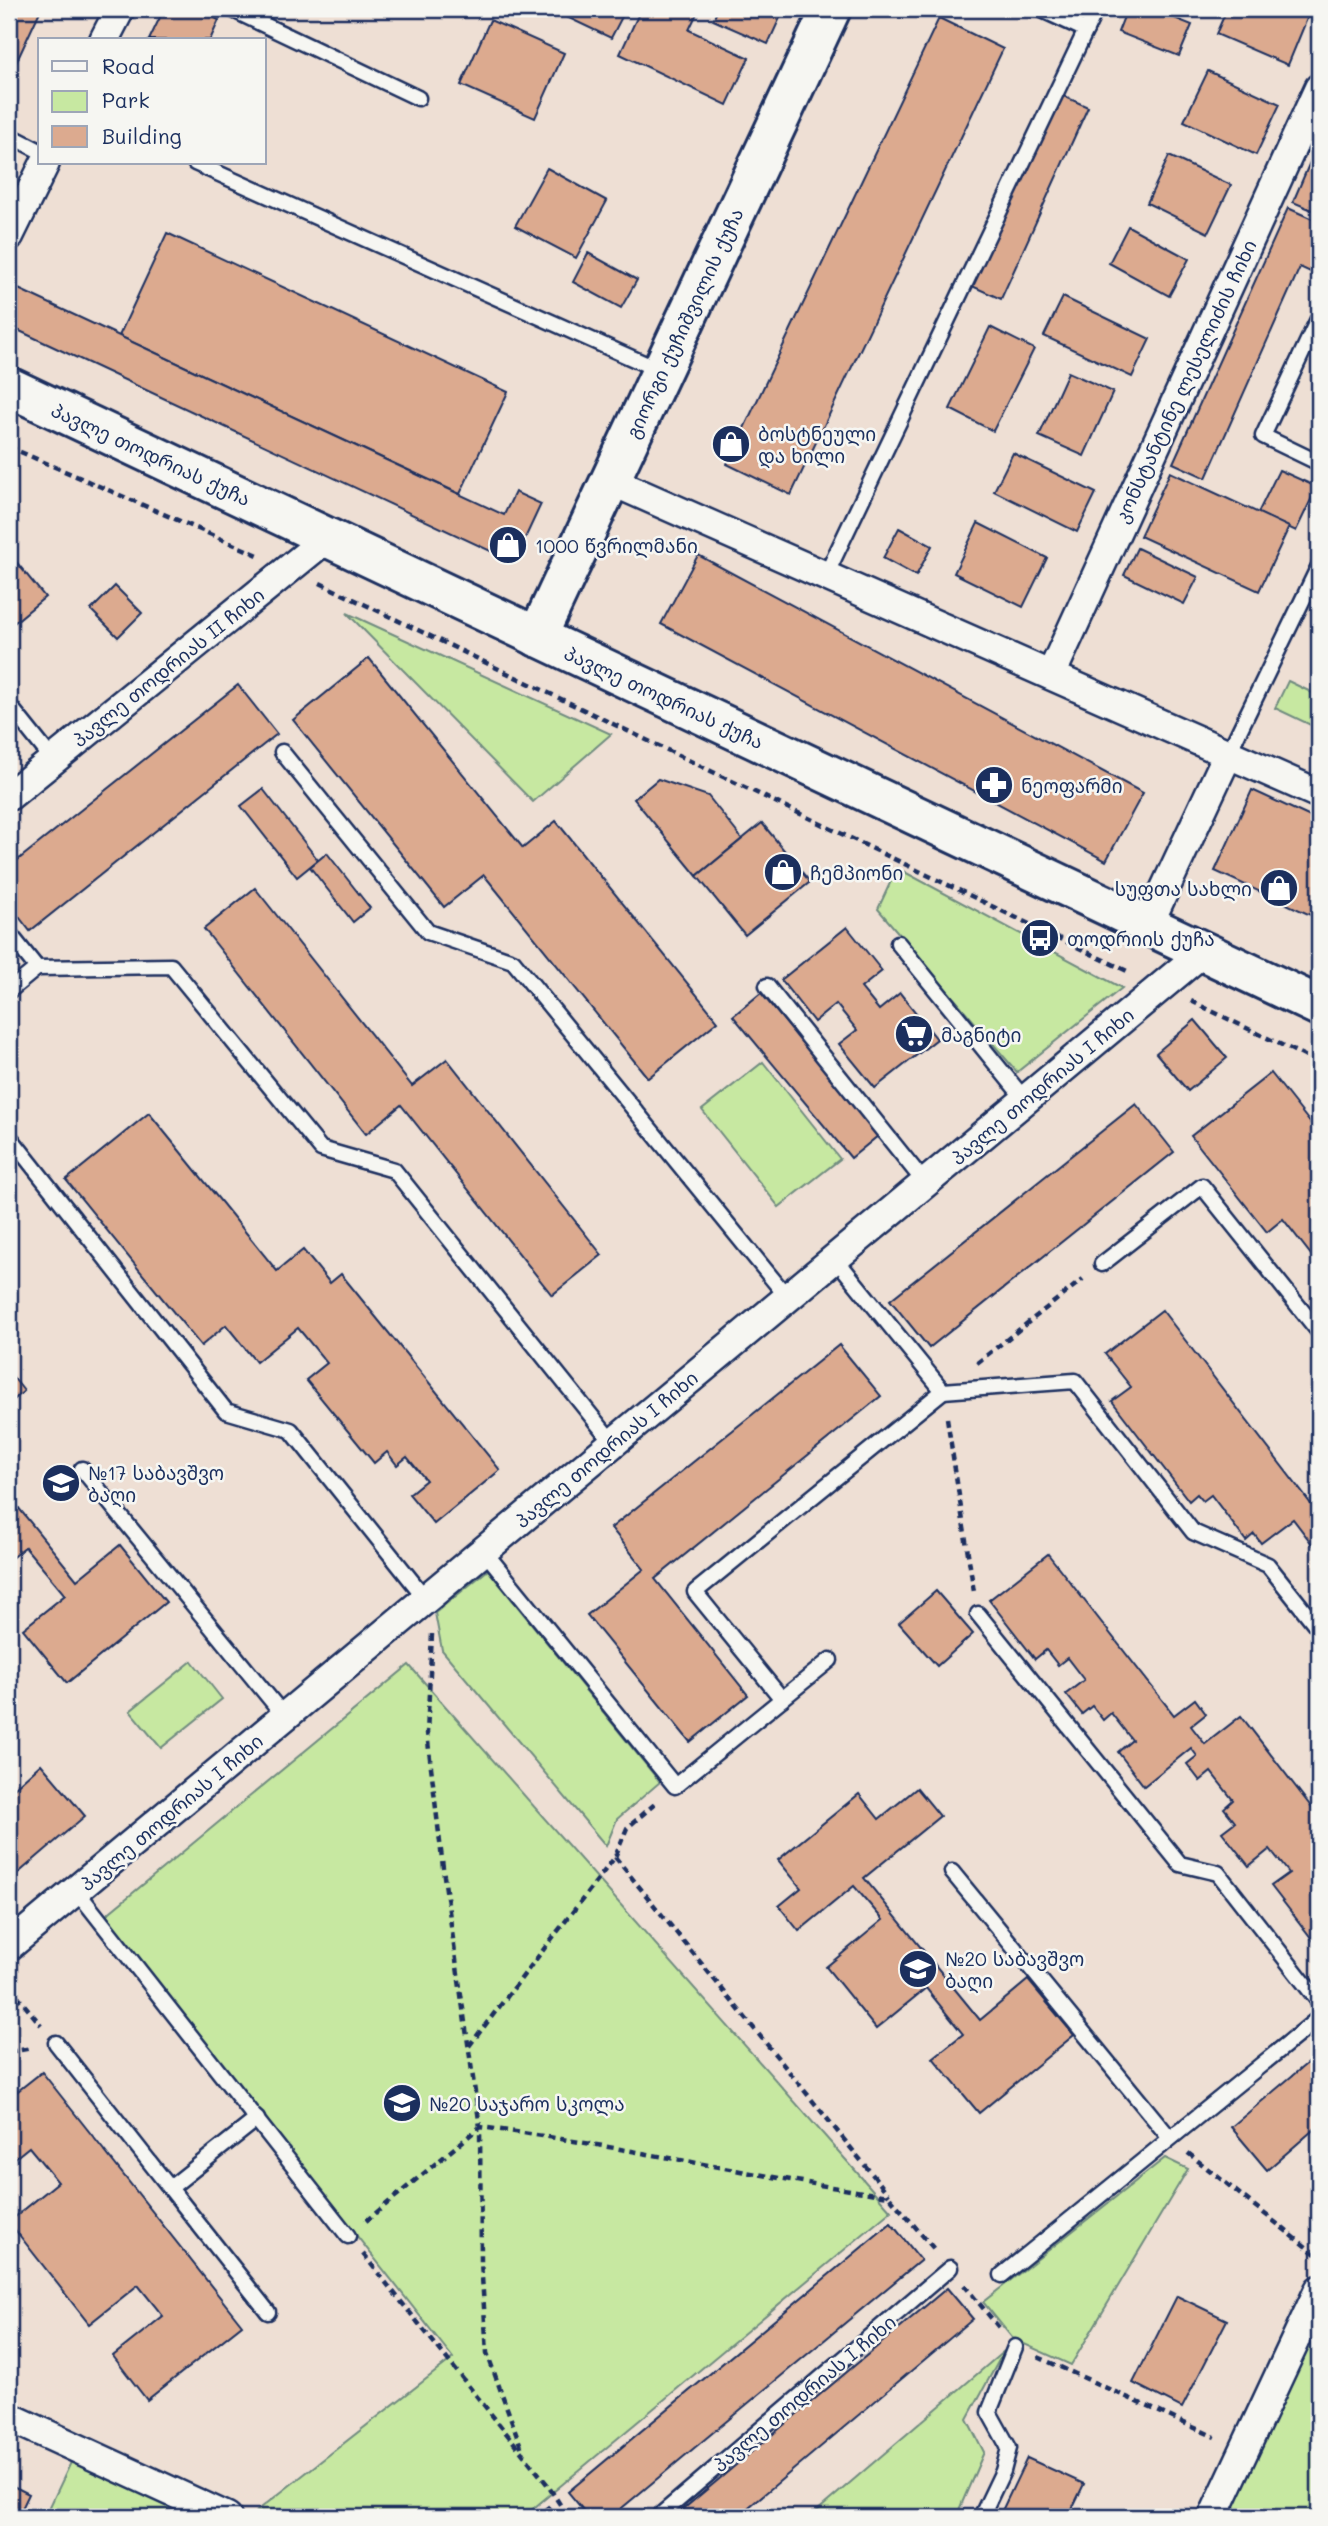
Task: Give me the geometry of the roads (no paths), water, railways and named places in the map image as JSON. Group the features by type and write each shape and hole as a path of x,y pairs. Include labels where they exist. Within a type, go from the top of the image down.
{"street":[{"path":"105,38 120,9"},
{"name":"გიორგი ქუჩიშვილის ქუჩა","path":"537,637 831,9"},
{"name":"კონსტანტინე ლესელიძის ჩიხი","path":"1051,675 1319,88"},
{"path":"9,236 20,185 44,164"},
{"name":"პავლე თოდრიას ქუჩა","path":"9,387 1319,1006"},
{"path":"611,481 1319,794"},
{"name":"პავლე თოდრიას II ჩიხი","path":"9,796 327,538"},
{"path":"1148,925 1228,754"},
{"name":"პავლე თოდრიას I ჩიხი","path":"9,1946 1204,951"},
{"path":"1213,2517 1319,2290"},
{"path":"9,2417 227,2517"}],"lane":[{"path":"231,9 418,98"},
{"path":"1040,9 1086,30"},
{"path":"826,575 1096,9"},
{"path":"9,135 38,150"},
{"path":"197,164 662,371"},
{"path":"1319,317 1263,436 1319,463"},
{"path":"1228,754 1319,566"},
{"path":"9,705 53,760"},
{"path":"282,752 428,932 513,961 788,1298"},
{"path":"9,933 37,968"},
{"path":"898,943 1025,1100"},
{"path":"9,991 37,968 171,966 321,1149 394,1170 613,1443"},
{"path":"767,986 925,1183"},
{"path":"9,1136 226,1411 291,1430 426,1599"},
{"path":"1102,1264 1202,1186 1319,1332"},
{"path":"835,1258 943,1391"},
{"path":"782,1699 695,1592 943,1391 1075,1381 1192,1532 1268,1565 1319,1629"},
{"path":"82,1469 285,1717"},
{"path":"484,1551 675,1786 830,1660"},
{"path":"978,1614 1180,1864 1217,1873 1319,2002"},
{"path":"952,1872 1169,2137"},
{"path":"76,1890 348,2236"},
{"path":"1002,2275 1319,2018"},
{"path":"56,2043 268,2312"},
{"path":"170,2188 257,2119"},
{"name":"პავლე თოდრიას I ჩიხი","path":"657,2517 950,2268"},
{"path":"981,2517 1003,2471 1009,2448 989,2412 1015,2347"}],"place":[{"name":"ბოსტნეული და ხილი","path":"731,444"},
{"name":"1000 წვრილმანი","path":"508,545"},
{"name":"ნეოფარმი","path":"994,785"},
{"name":"ჩემპიონი","path":"783,872"},
{"name":"სუფთა სახლი","path":"1279,888"},
{"name":"თოდრიის ქუჩა","path":"1040,938"},
{"name":"მაგნიტი","path":"914,1034"},
{"name":"№17 საბავშვო ბაღი","path":"61,1483"},
{"name":"№20 საბავშვო ბაღი","path":"918,1969"},
{"name":"№20 საჯარო სკოლა","path":"402,2103"}]}
